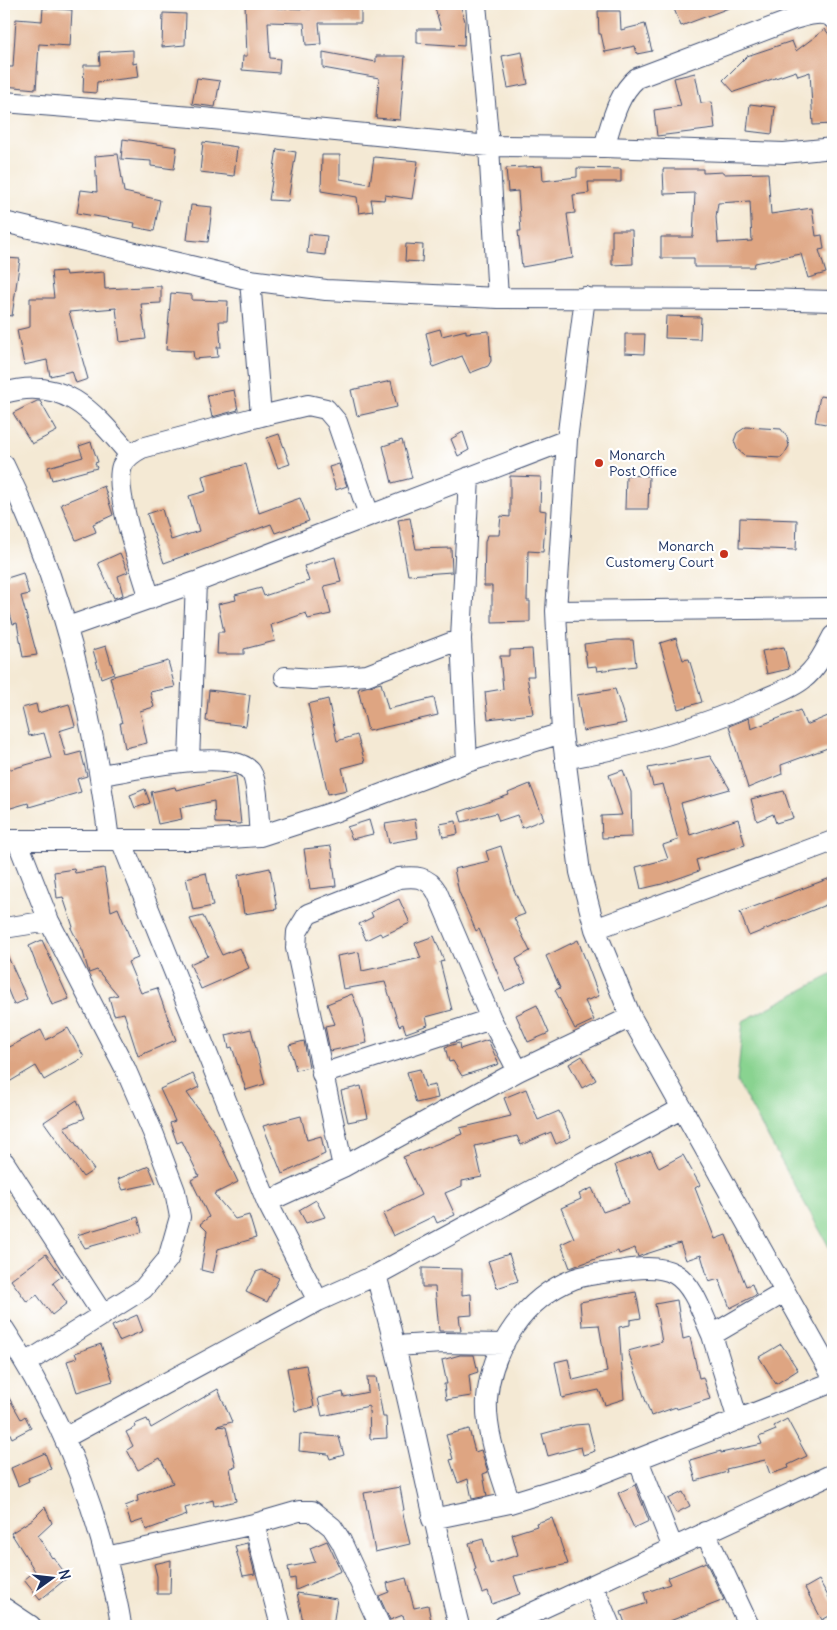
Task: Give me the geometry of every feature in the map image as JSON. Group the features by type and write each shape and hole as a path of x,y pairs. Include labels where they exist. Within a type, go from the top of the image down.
{"street":[{"path":"476,4 489,146 498,298"},
{"path":"604,146 620,97 637,78 794,18 814,14 829,14 833,18"},
{"path":"4,102 192,117 489,146 604,146 784,153 833,148"},
{"path":"4,222 250,280 326,290 498,298 585,297 833,301"},
{"path":"250,280 261,416"},
{"path":"432,1519 510,1502 585,1480 738,1420 832,1372 682,1109 632,1016 595,930 580,872 562,733 556,611 567,440 585,297"},
{"path":"4,393 49,390 65,394 79,402 130,455"},
{"path":"150,599 120,491 122,466 130,455 142,448 261,416 308,406 320,407 330,412 337,422 369,515"},
{"path":"68,627 196,582 567,440"},
{"path":"4,465 32,522 68,627 115,840 267,1202 318,1301"},
{"path":"467,762 461,639 469,477"},
{"path":"189,760 196,582"},
{"path":"556,611 833,608"},
{"path":"565,759 631,744 689,726 782,691 803,680 822,658 833,636"},
{"path":"285,678 313,679 367,674 461,639"},
{"path":"26,1363 144,1289 168,1259 180,1217 175,1191 166,1163 125,1068 49,921 11,840 200,840 260,836 467,762 562,733"},
{"path":"101,775 189,760 234,761 250,771 254,780 260,836"},
{"path":"595,930 833,841"},
{"path":"343,1167 296,955 297,932 308,914 393,880 415,876 423,878 433,886 491,1019 518,1071"},
{"path":"4,928 49,921"},
{"path":"267,1202 343,1167 518,1071 632,1016"},
{"path":"322,1074 491,1019"},
{"path":"66,1437 318,1301 376,1275 682,1109"},
{"path":"4,1162 103,1315"},
{"path":"510,1502 493,1445 487,1413 490,1384 504,1344 527,1310 547,1292 575,1279 628,1270 660,1269 674,1273 685,1283 712,1335 738,1420"},
{"path":"376,1275 396,1346 432,1519 459,1626"},
{"path":"712,1335 785,1292"},
{"path":"4,1329 26,1363 66,1437 88,1491 106,1557 121,1626"},
{"path":"396,1346 442,1343 504,1344"},
{"path":"638,1460 674,1548"},
{"path":"504,1626 833,1474"},
{"path":"106,1557 254,1524 306,1510 323,1518 341,1541 380,1626"},
{"path":"254,1524 281,1626"},
{"path":"705,1532 749,1626"},
{"path":"592,1586 610,1626"},
{"path":"4,1608 31,1626"}],"green space":[{"path":"833,974 833,1254 737,1082 743,1021"}],"building":[{"path":"245,4 277,4 277,8 311,9 311,4 361,4 361,23 319,23 321,44 306,45 304,23 268,22 270,58 280,59 279,73 242,70 243,56 247,56"},
{"path":"434,4 460,4 465,21 464,46 417,43 417,29 441,29"},
{"path":"672,4 733,4 734,6 681,26"},
{"path":"43,8 72,10 70,46 39,44 36,89 4,86 4,67 13,67 16,19 42,21"},
{"path":"598,11 620,11 621,30 645,24 652,51 637,54 635,46 605,52 601,34 599,34"},
{"path":"163,13 186,14 185,45 162,47"},
{"path":"825,29 833,40 833,62 830,64 833,124 813,125 810,72 798,76 796,71 734,92 723,80 747,56 792,41 796,51"},
{"path":"133,50 133,64 137,63 139,77 97,82 96,93 83,92 84,65 100,65 99,52"},
{"path":"323,52 376,62 376,56 405,56 400,120 376,118 379,78 323,68"},
{"path":"522,52 528,84 508,88 502,56"},
{"path":"695,73 701,103 712,102 715,129 657,136 654,110 681,106 674,78"},
{"path":"197,78 220,81 215,107 192,104"},
{"path":"750,104 775,107 772,134 747,131"},
{"path":"123,139 177,147 174,169 151,166 151,161 121,159"},
{"path":"203,142 237,147 234,176 200,172"},
{"path":"277,149 296,152 288,201 269,200"},
{"path":"118,154 124,192 160,200 154,231 134,227 135,223 77,213 81,190 97,192 95,156"},
{"path":"322,155 340,155 340,179 370,184 374,157 418,161 412,199 385,195 384,200 371,199 373,211 359,213 357,197 321,191"},
{"path":"542,166 543,181 577,177 577,168 621,169 621,182 588,182 589,193 573,195 575,213 567,214 573,258 522,267 518,231 521,231 518,191 508,192 506,168"},
{"path":"663,169 703,169 703,173 724,172 724,174 768,173 771,214 812,208 816,236 822,235 824,249 819,250 826,273 808,278 801,254 755,263 754,267 694,267 694,258 661,258 661,237 693,237 695,193 664,194","holes":["750,201 752,241 718,243 716,217 718,203"]},
{"path":"191,205 212,207 208,242 187,240"},
{"path":"612,230 632,230 633,264 612,265"},
{"path":"309,234 327,236 325,255 307,253"},
{"path":"406,244 423,245 422,262 405,261"},
{"path":"6,258 20,259 12,316 4,315"},
{"path":"65,271 66,275 104,272 105,289 161,286 161,303 141,304 146,339 120,342 116,308 69,312 88,379 76,383 72,371 50,376 47,360 24,365 17,330 30,327 30,298 54,298 51,272"},
{"path":"171,293 192,295 192,300 228,301 227,321 219,321 221,347 217,347 218,357 194,359 193,351 166,350"},
{"path":"666,316 701,317 700,339 665,338"},
{"path":"440,329 442,336 466,330 466,333 489,331 491,361 488,366 470,373 462,356 433,367 426,333"},
{"path":"625,334 645,334 644,354 625,353"},
{"path":"391,381 397,407 357,416 351,390"},
{"path":"234,390 238,410 212,417 207,395"},
{"path":"820,396 833,398 831,425 815,422"},
{"path":"40,401 57,431 32,444 13,413"},
{"path":"746,427 781,429 787,437 789,446 781,458 745,456 737,449 734,441 737,433"},
{"path":"463,432 469,450 458,456 451,439"},
{"path":"279,434 290,464 278,468 267,438"},
{"path":"402,440 412,478 392,483 383,446"},
{"path":"91,442 98,462 95,463 97,468 52,480 48,467 83,457 79,446"},
{"path":"246,464 259,513 300,498 309,521 275,533 271,524 164,563 147,514 162,509 171,540 199,531 189,496 206,491 202,476"},
{"path":"339,464 347,486 336,490 329,467"},
{"path":"626,475 649,476 648,509 625,509"},
{"path":"510,476 541,477 540,510 546,511 543,552 528,551 527,601 530,601 530,622 492,623 492,586 484,586 485,542 487,535 499,535 501,516 510,517"},
{"path":"104,486 113,515 93,524 96,532 76,540 61,504"},
{"path":"410,518 416,549 451,548 452,572 408,575 398,520"},
{"path":"740,518 797,520 796,550 739,548"},
{"path":"120,553 128,572 118,576 123,595 114,598 98,563"},
{"path":"335,557 341,582 324,586 331,614 308,619 306,613 271,625 275,641 244,649 244,654 217,654 218,632 224,632 218,604 236,600 235,595 261,588 264,596 309,581 304,566"},
{"path":"23,573 29,594 21,596 37,655 23,657 17,623 13,624 6,600 4,601 4,579"},
{"path":"676,638 683,660 689,659 702,702 678,709 660,643"},
{"path":"633,640 636,666 597,671 596,666 587,667 584,644"},
{"path":"106,646 114,673 101,678 93,650"},
{"path":"784,647 789,669 767,674 762,651"},
{"path":"532,649 534,676 527,676 533,714 488,719 485,692 503,689 500,656 510,656 510,650"},
{"path":"168,661 175,687 150,692 154,707 140,711 147,743 125,748 120,723 122,723 110,677"},
{"path":"381,683 388,709 434,698 438,715 368,731 358,689"},
{"path":"615,689 626,723 583,731 577,695"},
{"path":"209,690 250,695 246,726 206,721"},
{"path":"328,699 337,741 357,735 365,762 342,768 347,790 328,794 308,704"},
{"path":"36,704 38,713 69,704 75,726 59,731 66,756 81,752 87,776 77,779 81,792 29,807 28,803 4,810 4,771 51,758 44,733 29,736 22,708"},
{"path":"800,710 806,725 833,714 833,746 781,765 782,774 748,788 729,726 749,718 751,729"},
{"path":"710,756 730,789 681,803 690,835 738,819 745,845 696,860 699,871 641,889 636,867 668,859 663,845 678,840 663,784 653,786 648,768"},
{"path":"623,770 631,792 632,837 602,838 601,816 622,815 609,775"},
{"path":"236,776 241,824 215,823 214,801 180,808 182,819 158,824 151,792 175,787 176,790"},
{"path":"530,784 544,819 522,828 517,815 499,821 496,813 462,822 459,812 509,795 508,793"},
{"path":"145,789 150,803 135,808 130,795"},
{"path":"784,791 793,818 776,823 773,814 757,821 751,799"},
{"path":"415,819 418,838 389,843 385,824"},
{"path":"369,820 373,834 352,839 347,827"},
{"path":"456,821 458,834 443,837 440,824"},
{"path":"331,846 336,886 310,889 304,849"},
{"path":"501,846 513,888 525,914 514,918 530,951 516,959 526,982 505,991 479,929 476,931 459,892 454,869 489,861 486,851"},
{"path":"104,868 111,911 118,908 138,958 128,962 141,993 157,988 176,1040 138,1056 124,1013 114,1015 109,997 118,995 97,970 89,973 83,952 71,928 73,927 63,897 57,898 54,872 74,869 75,873"},
{"path":"270,868 277,909 244,914 238,875"},
{"path":"206,873 213,906 193,910 186,878"},
{"path":"833,877 833,902 749,936 740,912"},
{"path":"399,899 410,923 382,936 380,933 366,940 359,924 373,917 371,912"},
{"path":"203,916 222,955 240,948 249,968 201,989 190,964 208,956 190,919"},
{"path":"434,936 444,961 440,962 452,1010 426,1017 428,1025 406,1033 403,1024 399,1026 385,982 343,989 337,956 359,952 362,971 421,958 415,943"},
{"path":"42,940 69,999 52,1005 29,946"},
{"path":"578,940 599,996 585,1001 594,1020 575,1029 555,990 560,988 546,956"},
{"path":"4,948 27,999 14,1005 7,988 4,990"},
{"path":"352,994 361,1016 367,1043 330,1051 325,1026 335,1024 327,1004"},
{"path":"537,1005 549,1033 528,1042 516,1015"},
{"path":"68,1028 84,1057 44,1080 36,1066 4,1085 4,1050 41,1030 46,1040"},
{"path":"251,1029 265,1084 246,1090 232,1047 229,1048 226,1035"},
{"path":"488,1040 499,1064 462,1076 453,1061 449,1062 445,1047 459,1043 460,1049"},
{"path":"304,1041 309,1067 296,1070 289,1045"},
{"path":"582,1056 596,1080 582,1088 569,1064"},
{"path":"420,1069 425,1087 435,1085 438,1098 416,1103 407,1072"},
{"path":"193,1074 199,1087 187,1093 215,1133 238,1182 214,1194 235,1219 249,1215 256,1238 218,1249 213,1273 201,1270 207,1231 200,1224 209,1217 191,1180 199,1176 182,1141 177,1143 170,1123 175,1121 160,1089"},
{"path":"361,1086 368,1118 348,1122 341,1091"},
{"path":"526,1089 538,1120 559,1111 571,1137 556,1144 551,1132 521,1145 517,1136 475,1146 482,1177 462,1181 462,1186 445,1193 455,1215 437,1223 434,1216 393,1236 383,1214 421,1195 403,1157 462,1134 460,1128 511,1116 504,1098"},
{"path":"77,1100 85,1118 64,1127 94,1170 83,1177 44,1122"},
{"path":"301,1116 307,1140 321,1136 325,1154 282,1174 263,1126"},
{"path":"651,1151 659,1168 683,1155 700,1185 695,1188 715,1239 726,1235 746,1286 752,1284 756,1295 730,1308 719,1279 709,1282 701,1255 686,1260 680,1243 638,1257 635,1248 619,1254 618,1251 570,1268 561,1244 574,1238 561,1208 581,1199 579,1194 592,1188 603,1212 629,1203 615,1165"},
{"path":"149,1166 156,1183 123,1190 118,1179"},
{"path":"316,1200 325,1217 306,1223 299,1210"},
{"path":"138,1217 142,1232 85,1248 77,1235"},
{"path":"46,1254 62,1276 53,1283 67,1303 52,1315 37,1295 27,1302 11,1280"},
{"path":"509,1254 518,1281 497,1288 488,1261"},
{"path":"422,1268 462,1269 462,1295 471,1294 472,1315 459,1316 461,1331 439,1331 435,1287 422,1287"},
{"path":"262,1270 279,1278 267,1302 246,1292 256,1272"},
{"path":"636,1292 641,1318 630,1320 630,1325 619,1327 624,1399 605,1405 599,1390 562,1398 555,1362 568,1359 573,1380 607,1372 599,1325 582,1326 580,1302"},
{"path":"677,1300 683,1339 690,1337 699,1378 703,1377 710,1399 677,1409 676,1407 651,1416 628,1351 662,1342 655,1304"},
{"path":"137,1315 143,1331 119,1341 112,1326"},
{"path":"101,1344 113,1381 77,1392 67,1361 77,1358 75,1353"},
{"path":"781,1344 798,1370 776,1384 759,1357"},
{"path":"460,1355 474,1355 478,1372 469,1375 471,1396 446,1400 444,1384 447,1384 442,1360"},
{"path":"306,1365 314,1407 295,1411 287,1368"},
{"path":"367,1377 376,1377 383,1417 386,1417 387,1438 370,1439 369,1406 322,1416 318,1398 343,1392 344,1397 368,1392"},
{"path":"4,1389 21,1419 25,1416 31,1428 12,1438 4,1421"},
{"path":"218,1389 232,1422 217,1426 226,1427 236,1467 230,1468 236,1501 214,1506 213,1500 185,1508 187,1515 146,1530 143,1520 131,1524 125,1506 138,1501 137,1495 173,1483 160,1458 138,1470 127,1450 133,1446 126,1432 136,1427 135,1424 147,1419 151,1428"},
{"path":"787,1419 807,1456 788,1465 789,1468 770,1474 765,1460 726,1469 727,1472 696,1481 690,1460 721,1451 721,1453 762,1444 759,1437 776,1430 774,1426"},
{"path":"588,1424 595,1451 583,1455 581,1447 548,1456 542,1434 575,1425"},
{"path":"469,1429 475,1452 481,1450 488,1472 483,1474 487,1496 472,1499 468,1479 458,1483 450,1460 453,1459 446,1435"},
{"path":"300,1434 339,1437 344,1455 330,1459 328,1454 299,1451"},
{"path":"45,1453 51,1469 28,1478 29,1481 18,1486 11,1468"},
{"path":"635,1485 649,1521 634,1528 618,1493"},
{"path":"400,1487 404,1510 402,1510 410,1544 375,1552 364,1493"},
{"path":"683,1492 690,1506 676,1513 668,1499"},
{"path":"45,1507 52,1523 38,1536 52,1558 68,1577 40,1600 24,1580 35,1571 11,1533 33,1519"},
{"path":"552,1518 568,1564 514,1576 520,1594 492,1604 488,1591 482,1593 474,1570 476,1569 469,1543 483,1539 490,1564 518,1555 512,1534 537,1526 536,1523"},
{"path":"327,1541 341,1571 296,1590 295,1578 290,1579 288,1567 315,1562 310,1548"},
{"path":"247,1543 255,1574 243,1576 235,1546"},
{"path":"171,1560 170,1594 157,1594 157,1576 154,1564"},
{"path":"706,1562 724,1600 657,1626 626,1626 621,1612 647,1603 644,1593 670,1584 667,1578"},
{"path":"406,1578 414,1608 428,1605 432,1626 406,1626 403,1615 390,1620 379,1596 389,1592 387,1583"},
{"path":"819,1580 833,1605 833,1614 822,1620 805,1588"},
{"path":"297,1593 337,1599 333,1626 304,1626"}],"place":[{"name":"Monarch Post Office","path":"599,463"},
{"name":"Monarch Customery Court","path":"724,554"}]}
